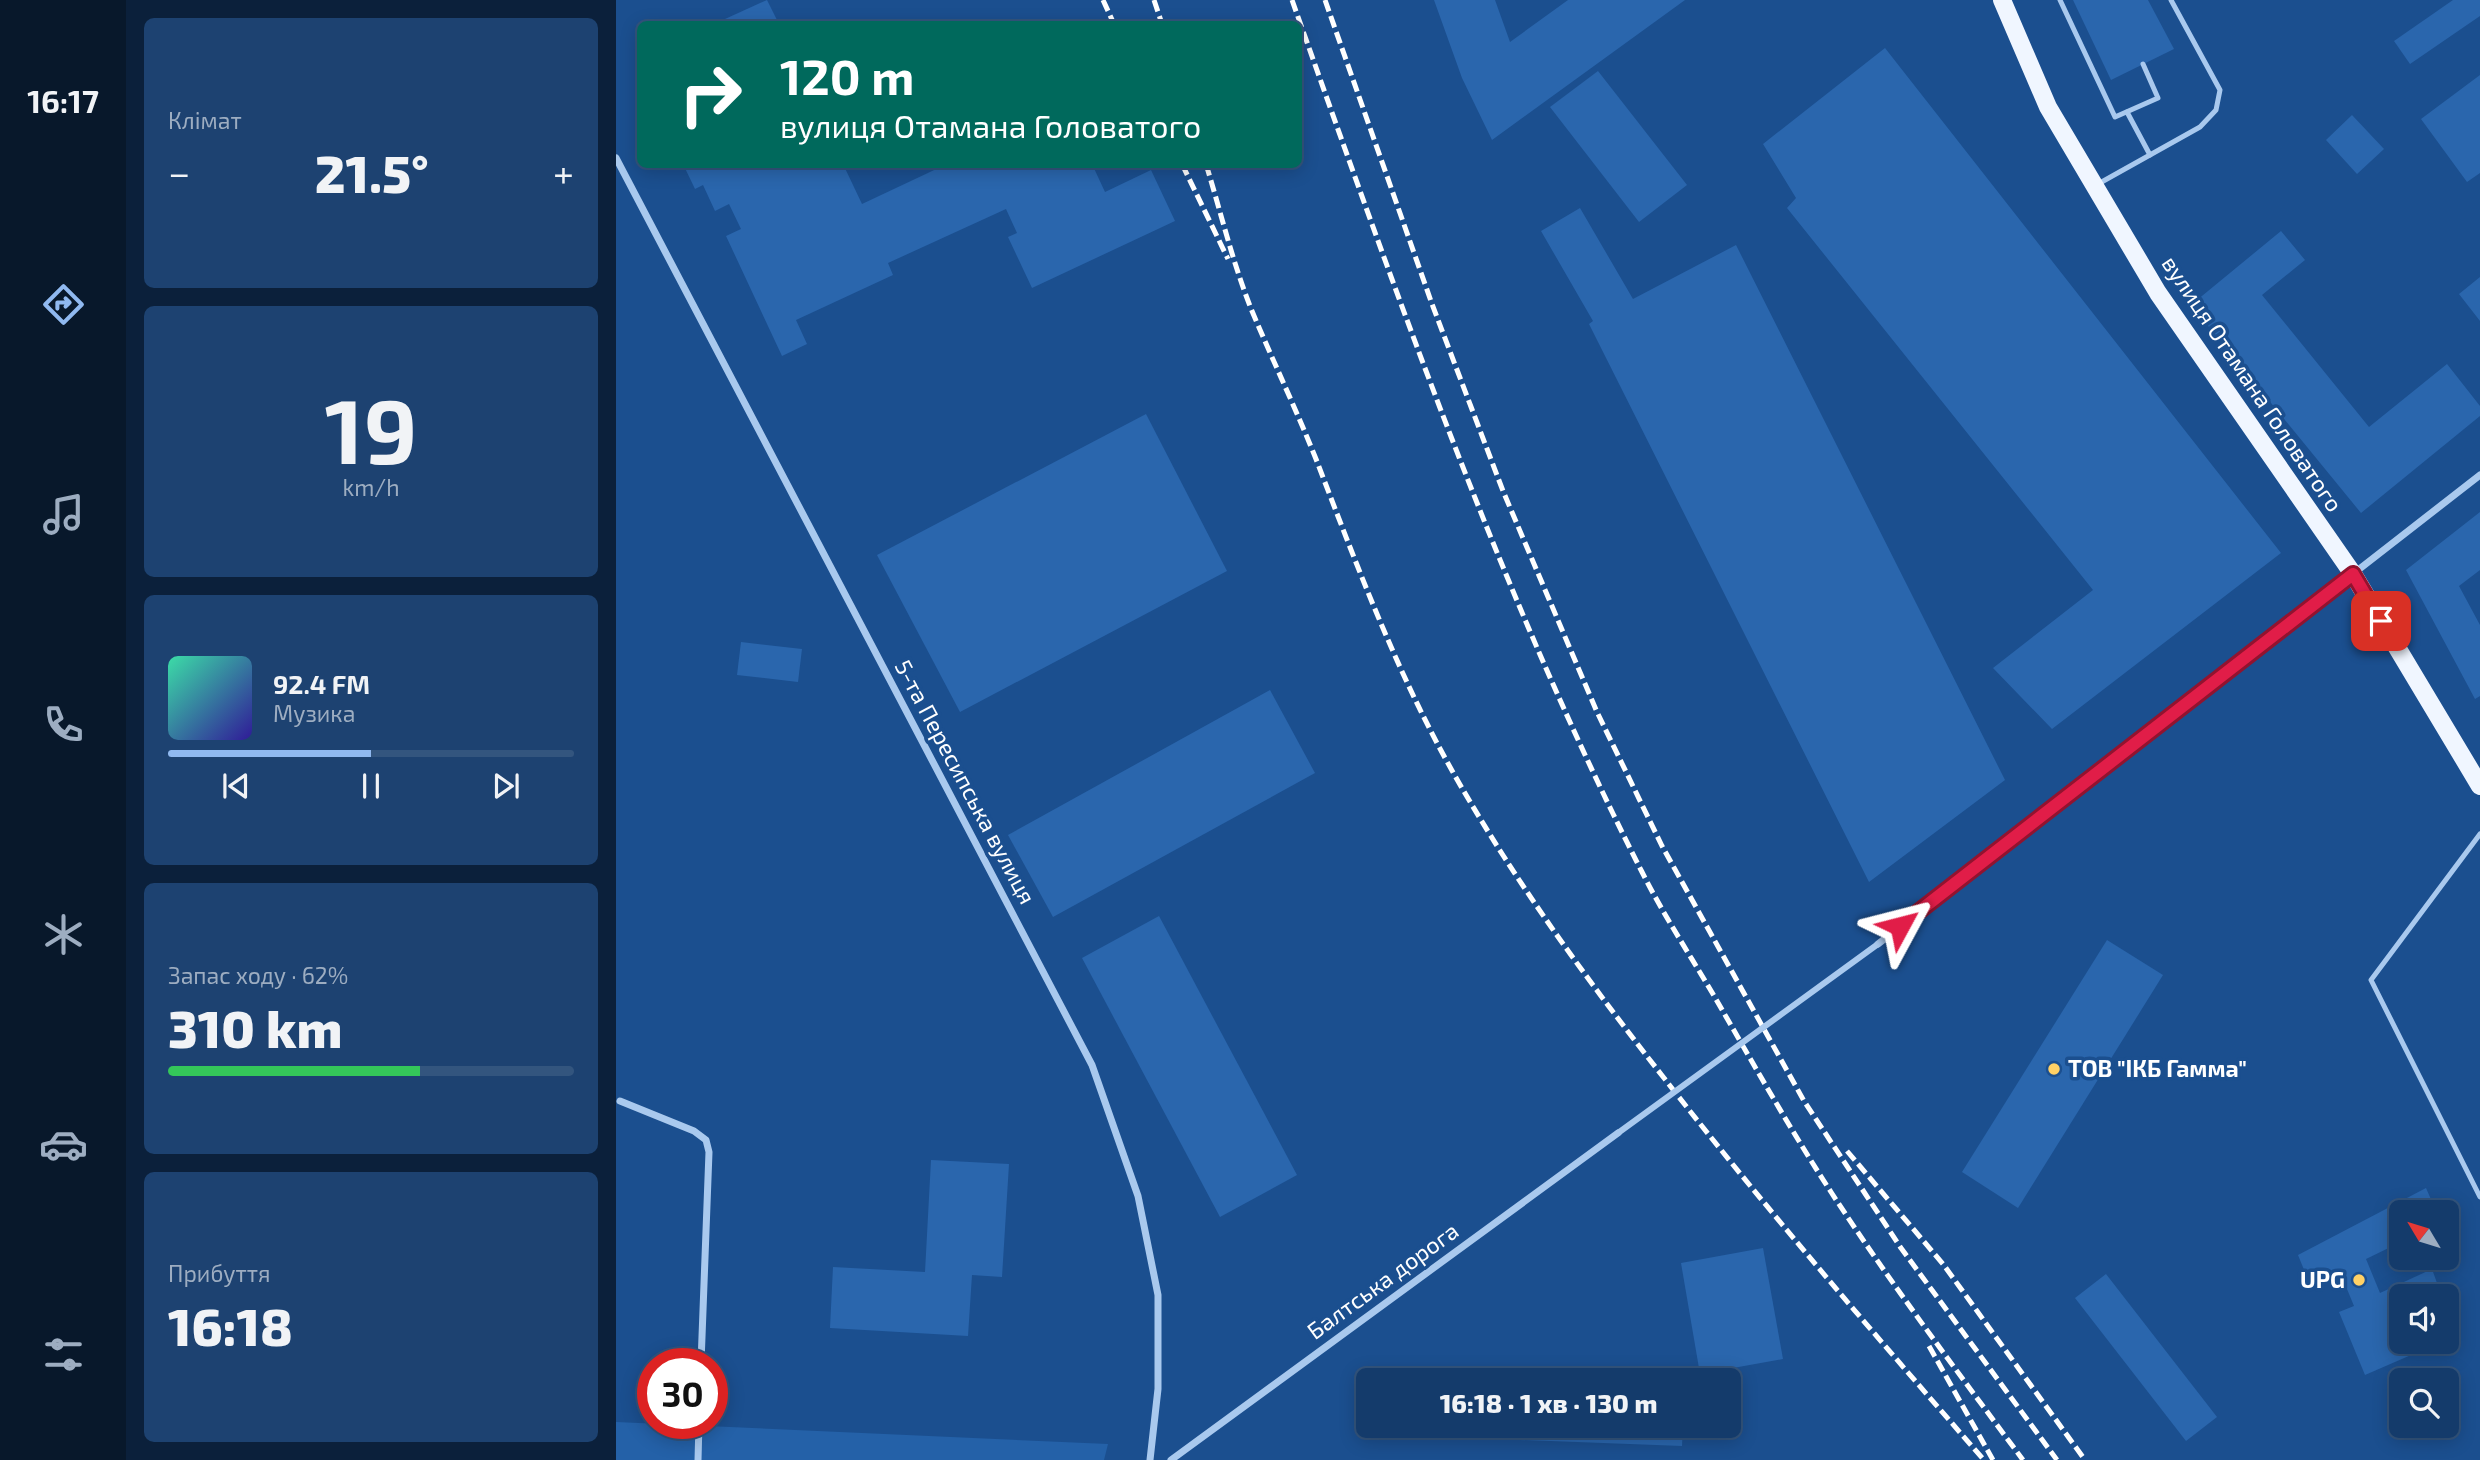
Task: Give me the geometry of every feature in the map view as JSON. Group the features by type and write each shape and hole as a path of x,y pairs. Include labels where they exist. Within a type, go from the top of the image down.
{"main road":[{"name":"вулиця Отамана Головатого","path":"2002,0 2048,107 2158,293 2353,574 2480,786"}],"street":[{"name":"5-та Пересипська вулиця","path":"616,158 1092,1065 1138,1196 1158,1295 1158,1390 1150,1460"},
{"path":"1618,1133 1878,944 2480,475"},
{"path":"620,1101 694,1131 706,1140 709,1152 702,1348"},
{"name":"Балтська дорога","path":"1171,1460 1618,1133"},
{"path":"698,1460 699,1439"}],"lane":[{"path":"2060,0 2115,117 2158,98 2143,64"},
{"path":"2095,186 2200,127 2216,110 2220,90 2171,0"},
{"path":"2127,112 2150,155"},
{"path":"2480,834 2371,981 2480,1197"}],"shaded area":[{"path":"616,1422 637,1423 637,1439 728,1439 728,1427 1108,1444 1104,1460 616,1460"}],"building":[{"path":"767,0 778,21 721,21"},
{"path":"1434,0 1495,0 1510,42 1568,0 1685,0 1492,140 1462,78"},
{"path":"2073,0 2148,0 2174,49 2111,80"},
{"path":"2453,0 2480,0 2480,16 2410,64 2394,41"},
{"path":"1885,48 2281,553 2052,729 1993,668 2093,590 1787,208 1796,198 1763,144"},
{"path":"1598,71 1687,185 1639,222 1550,107"},
{"path":"2480,75 2480,173 2467,182 2421,119"},
{"path":"2352,115 2384,149 2357,174 2326,140"},
{"path":"685,168 845,168 862,204 938,168 1094,168 1105,192 1151,170 1175,221 1032,288 1008,237 1017,233 1006,209 888,263 893,275 796,320 807,344 782,356 726,236 741,229 729,204 715,211 703,185 695,189"},
{"path":"1580,208 1633,299 1736,245 2005,780 1869,882 1589,324 1593,321 1541,231"},
{"path":"2281,231 2305,260 2262,295 2369,427 2447,364 2480,406 2480,416 2361,513 2191,305"},
{"path":"2480,277 2480,321 2459,294"},
{"path":"1146,414 1227,571 960,712 877,555"},
{"path":"2480,512 2480,570 2459,586 2480,625 2480,696 2475,699 2406,570"},
{"path":"741,642 802,649 798,682 737,675"},
{"path":"1270,690 1315,773 1053,917 1008,835"},
{"path":"1159,916 1297,1175 1220,1217 1082,958"},
{"path":"2107,940 2163,975 2018,1208 1962,1172"},
{"path":"931,1160 1009,1164 1002,1277 972,1275 968,1336 830,1328 833,1267 925,1272"},
{"name":"UPG","path":"2426,1188 2431,1200 2403,1200"},
{"name":"UPG","path":"2389,1207 2389,1248 2366,1259 2380,1293 2389,1289 2389,1354 2413,1354 2365,1375 2339,1312 2354,1306 2340,1272 2311,1287 2298,1255"},
{"path":"1763,1248 1783,1359 1733,1368 1699,1368 1681,1263"},
{"name":"UPG","path":"2430,1270 2432,1270 2437,1284 2400,1284"},
{"path":"2106,1274 2217,1417 2186,1441 2075,1298"},
{"path":"1468,1438 1682,1438 1682,1446"}],"railway":[{"path":"1103,0 1113,21"},
{"path":"1154,0 1161,21"},
{"path":"1292,0 1300,21"},
{"path":"1325,0 1432,304 1503,491 1597,712 1662,846 1804,1101 1901,1248 2057,1460"},
{"path":"1302,28 1453,442 1542,660 1590,767 1642,872 1772,1097 1831,1192 1901,1294 2023,1460"},
{"path":"1184,168 1228,259"},
{"path":"1207,168 1233,257 1260,330 1308,440 1400,668 1462,788 1508,863 1558,936 1664,1078 1781,1223 1984,1460"},
{"path":"1847,1151 1943,1264 2085,1460"},
{"path":"1929,1346 1993,1460"}],"place":[{"name":"ТОВ \"ІКБ Гамма\"","path":"2054,1069"},
{"name":"UPG","path":"2359,1280"}],"route":[{"path":"1900,926 2353,574 2381,621"}]}
